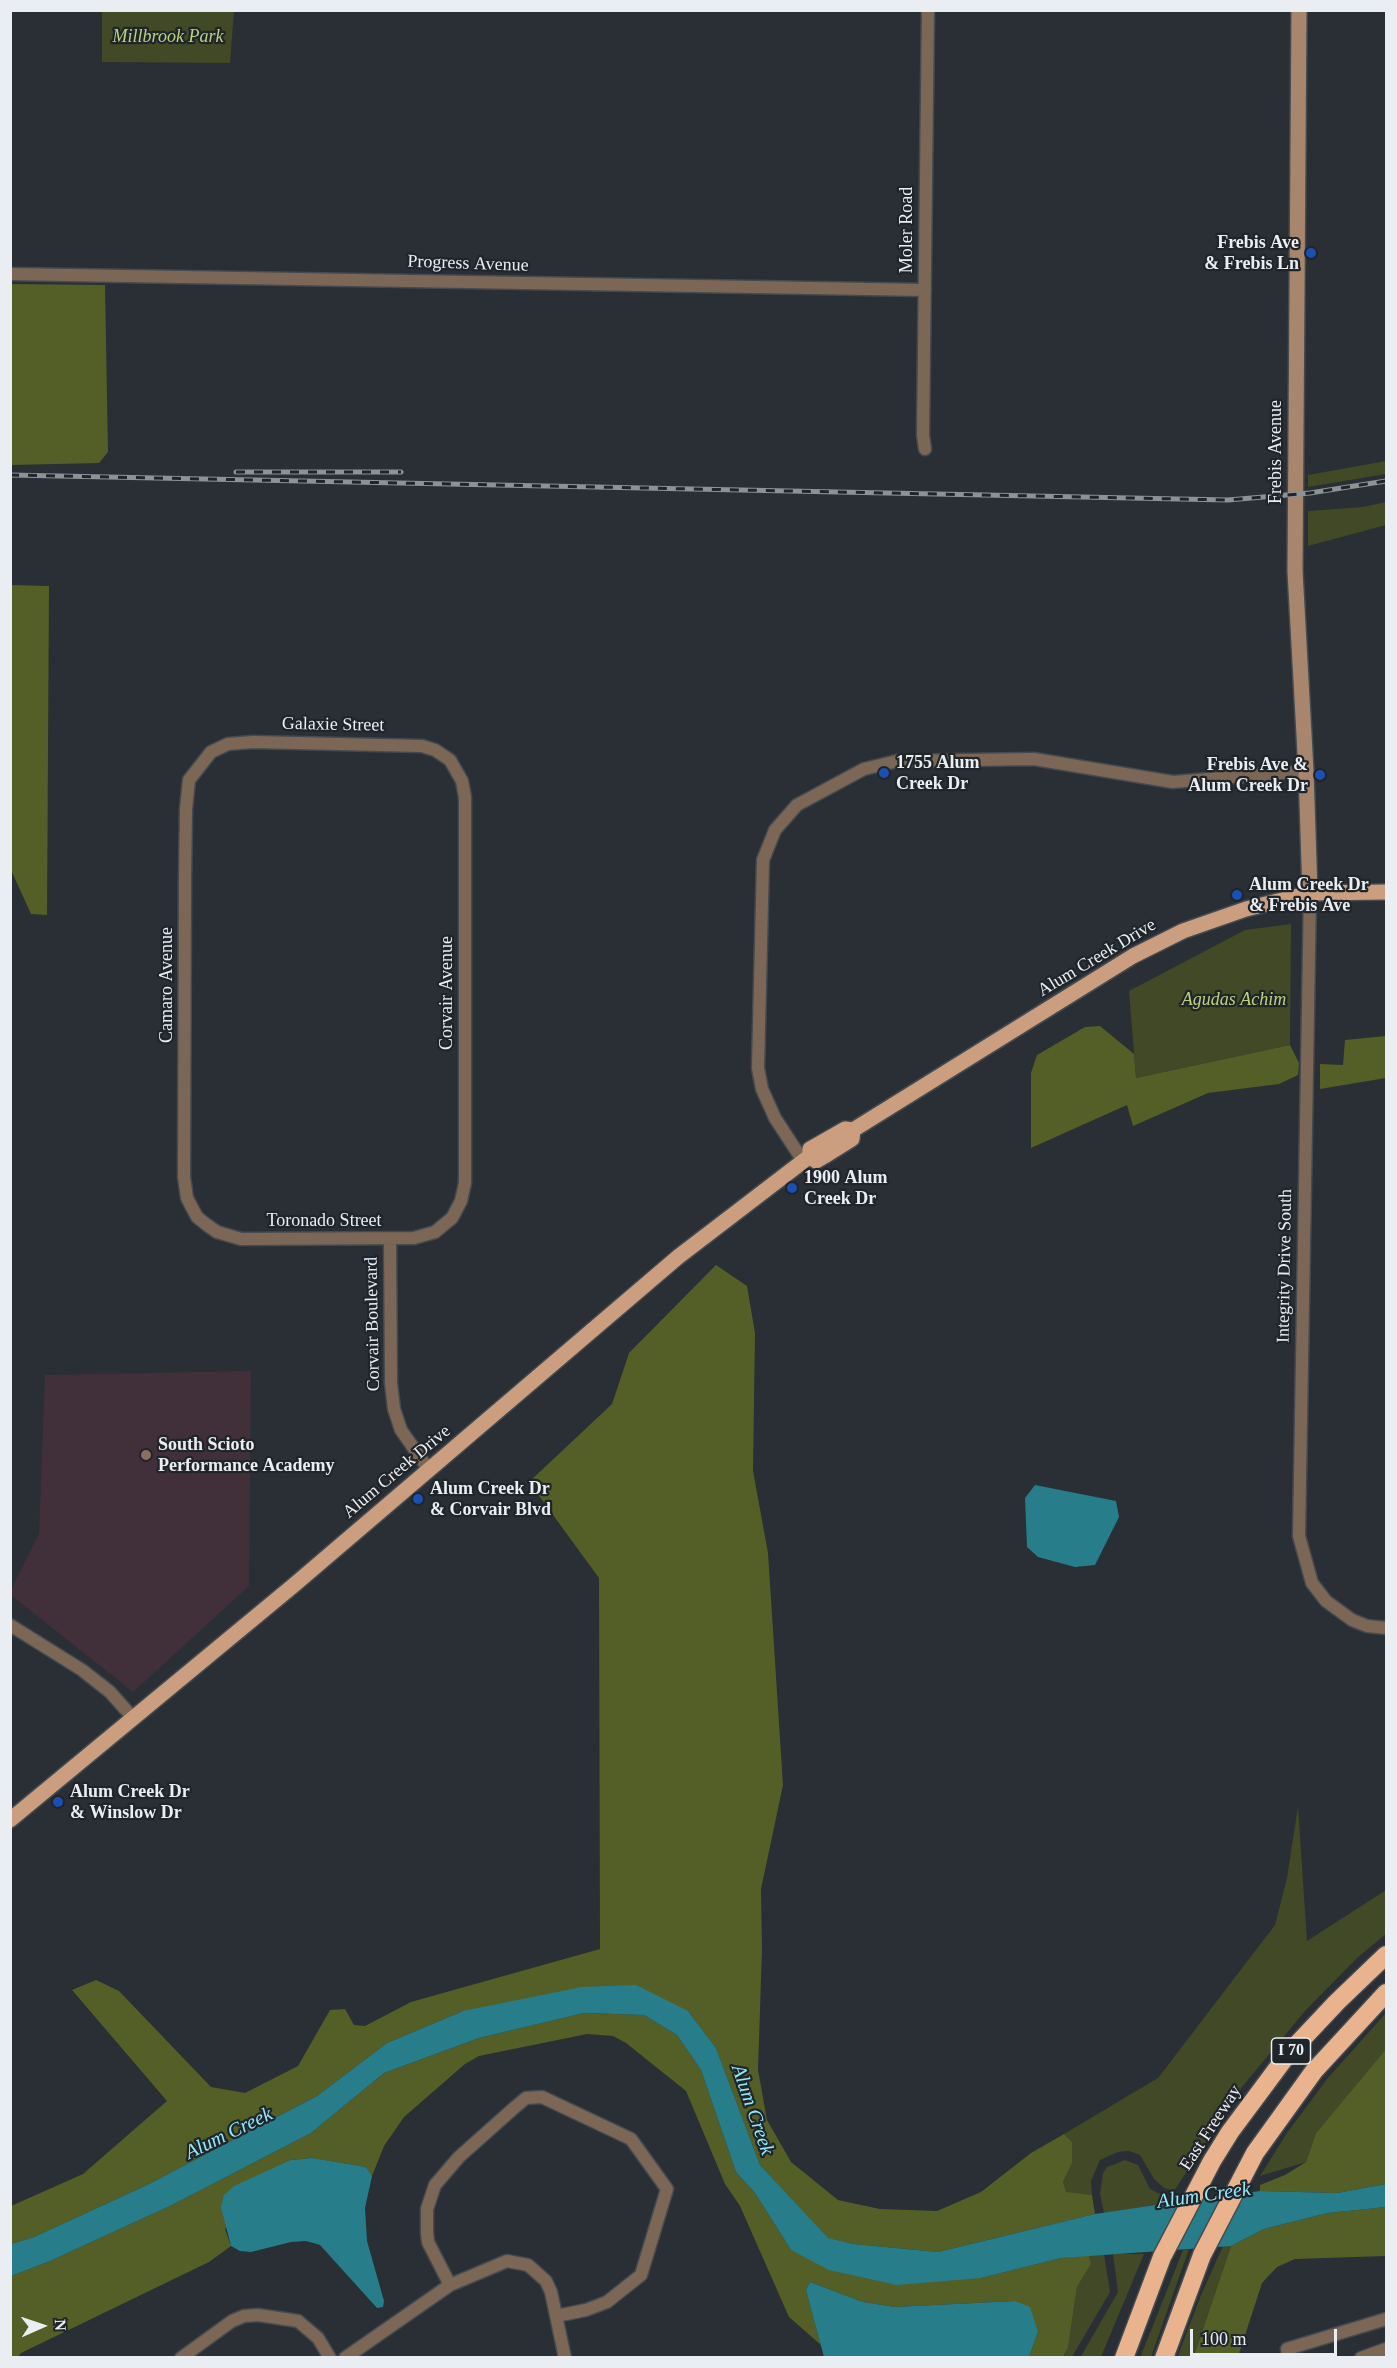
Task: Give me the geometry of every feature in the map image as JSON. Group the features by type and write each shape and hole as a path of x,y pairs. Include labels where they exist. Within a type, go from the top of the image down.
{"highway":[{"name":"East Freeway","path":"1124,2358 1144,2299 1179,2222 1212,2161 1250,2103 1288,2054 1386,1955"},
{"name":"I 70","path":"1164,2358 1187,2290 1218,2220 1255,2153 1314,2071 1386,1993"},
{"path":"1112,2358 1144,2299"}],"main road":[{"name":"Frebis Avenue","path":"1299,10 1295,571 1310,893"},
{"name":"Alum Creek Drive","path":"10,1820 134,1719 678,1257 807,1158 810,1149 845,1129 854,1130 1146,949 1220,916 1310,893 1386,892"}],"street":[{"name":"Moler Road","path":"925,449 923,435 928,10"},
{"name":"Progress Avenue","path":"10,274 925,290"},
{"name":"Galaxie Street","path":"206,756 228,744 252,742 410,744 435,750 455,767"},
{"name":"Camaro Avenue","path":"197,1217 187,1198 184,1177 186,809 189,780 206,756"},
{"path":"807,1158 776,1118 762,1089 758,1068 763,861 775,830 797,805 864,769 888,762 908,760 1034,759 1173,782 1306,771"},
{"name":"Corvair Avenue","path":"452,1218 461,1201 465,1183 465,797 462,781 455,767"},
{"name":"Integrity Drive South","path":"1310,893 1299,1536 1312,1583 1326,1601 1352,1620 1367,1626 1386,1628"},
{"name":"Toronado Street","path":"197,1217 217,1232 241,1239 414,1238 435,1232 452,1218"},
{"name":"Corvair Boulevard","path":"390,1239 391,1383 394,1409 409,1443 429,1470"},
{"path":"10,1625 82,1670 110,1692 134,1719"},
{"path":"450,2285 428,2242 427,2210 435,2185 459,2157 526,2098 547,2098 631,2139 667,2189 641,2275 607,2302 586,2310 556,2316"},
{"path":"345,2358 450,2285 501,2262 522,2263 537,2271 546,2281 565,2358"},
{"path":"182,2358 232,2321 258,2314 286,2317 298,2321 318,2338 330,2358"},
{"path":"1289,2358 1287,2349 1386,2319"},
{"path":"1361,2358 1386,2349"}],"shaded area":[{"name":"South Scioto Performance Academy","path":"251,1371 249,1586 133,1692 11,1595 11,1590 39,1534 45,1375"}],"green space":[{"name":"Millbrook Park","path":"102,11 234,11 230,63 102,62"},
{"path":"11,284 105,285 108,452 99,463 11,465"},
{"path":"1386,461 1386,474 1308,487 1308,475"},
{"path":"1386,502 1386,525 1308,546 1308,511 1363,507"},
{"path":"10,585 49,586 47,915 31,914 11,870"},
{"name":"Agudas Achim","path":"1291,924 1290,1045 1136,1078 1129,991 1245,930"},
{"path":"1100,1026 1134,1054 1136,1078 1290,1045 1299,1063 1298,1075 1279,1084 1208,1093 1133,1126 1127,1105 1031,1148 1031,1073 1037,1055 1085,1027"},
{"path":"1386,1036 1386,1078 1320,1089 1320,1064 1343,1065 1345,1040"},
{"path":"716,1265 747,1286 755,1333 753,1471 768,1553 783,1785 761,1889 762,1949 758,2070 767,2120 791,2162 838,2200 880,2209 937,2211 981,2192 1031,2153 1064,2134 1072,2142 1072,2163 1063,2182 1066,2192 1092,2195 1095,2214 938,2252 854,2244 827,2238 760,2165 716,2048 688,2011 463,2011 387,2043 317,2096 147,2185 34,2237 11,2244 11,2206 83,2174 167,2101 72,1990 96,1980 119,1991 211,2087 245,2093 298,2066 330,2010 345,2009 354,2025 365,2026 411,2002 600,1949 599,1578 529,1482 612,1404 629,1353"},
{"path":"1298,1806 1307,1941 1386,1890 1386,1934 1357,1958 1305,2011 1242,2087 1174,2191 1164,2188 1154,2179 1140,2155 1129,2151 1118,2152 1100,2160 1091,2181 1092,2195 1066,2193 1063,2182 1072,2163 1072,2142 1064,2134 1158,2078 1275,1925 1287,1878"},
{"path":"584,2013 644,2015 677,2035 701,2070 736,2172 755,2193 791,2250 981,2278 1061,2258 1089,2255 1091,2264 1077,2287 1068,2348 1063,2357 1029,2357 1038,2332 1015,2301 895,2307 863,2302 810,2282 806,2290 821,2345 789,2317 740,2206 725,2184 686,2091 626,2043 613,2036 587,2034 479,2056 465,2064 404,2117 384,2146 372,2176 366,2167 311,2158 291,2160 225,2229 231,2246 209,2262 21,2353 18,2357 11,2358 11,2276 50,2261 172,2205 311,2133 384,2073 479,2038"},
{"path":"1386,2013 1386,2049 1316,2133 1306,2162 1260,2176 1287,2133 1327,2079"},
{"path":"1386,2049 1386,2184 1337,2193 1260,2191 1260,2185 1285,2175 1306,2162 1316,2133"},
{"path":"1125,2160 1138,2165 1150,2189 1170,2199 1169,2203 1104,2213 1100,2194 1103,2173 1107,2167"},
{"path":"1386,2207 1386,2256 1295,2259 1277,2267 1262,2283 1238,2357 1193,2358 1231,2246 1264,2229 1328,2213"},
{"path":"1223,2246 1231,2246 1193,2357 1177,2358 1201,2295"},
{"path":"1189,2249 1151,2357 1140,2358 1183,2250"},
{"path":"1104,2254 1110,2292 1072,2357 1063,2358 1068,2348 1077,2287 1091,2264 1089,2255"},
{"path":"1113,2254 1144,2254 1101,2357 1080,2358 1118,2292"}],"water":[{"path":"1035,1485 1116,1501 1119,1517 1095,1565 1075,1567 1038,1557 1027,1547 1025,1498"},
{"path":"636,1985 688,2011 716,2048 760,2165 828,2238 854,2244 938,2252 1095,2214 1260,2191 1337,2193 1386,2184 1386,2207 1328,2213 1264,2229 1231,2246 1061,2258 981,2278 897,2285 829,2270 791,2250 755,2193 736,2172 701,2070 677,2035 644,2015 584,2013 479,2038 384,2073 311,2133 172,2205 50,2261 11,2276 11,2244 34,2237 147,2185 317,2096 387,2043 463,2011 582,1987"},
{"path":"312,2158 366,2167 372,2176 365,2208 367,2241 384,2301 383,2307 377,2308 320,2245 306,2241 291,2242 251,2252 240,2251 231,2246 221,2207 224,2195 234,2186 291,2160"},
{"path":"810,2282 863,2302 895,2307 1015,2301 1030,2307 1038,2332 1029,2357 824,2357 806,2290"}],"railway":[{"path":"236,472 401,472"},
{"path":"10,475 1228,500 1310,493 1386,481"}],"place":[{"name":"Frebis Ave & Frebis Ln","path":"1311,253"},
{"name":"1755 Alum Creek Dr","path":"884,773"},
{"name":"Frebis Ave & Alum Creek Dr","path":"1320,775"},
{"name":"Alum Creek Dr & Frebis Ave","path":"1237,895"},
{"name":"1900 Alum Creek Dr","path":"792,1188"},
{"name":"South Scioto Performance Academy","path":"146,1455"},
{"name":"Alum Creek Dr & Corvair Blvd","path":"418,1499"},
{"name":"Alum Creek Dr & Winslow Dr","path":"58,1802"}],"water label":[{"name":"Alum Creek","path":"752,2110"},
{"name":"Alum Creek","path":"229,2134"},
{"name":"Alum Creek","path":"1204,2196"}]}
